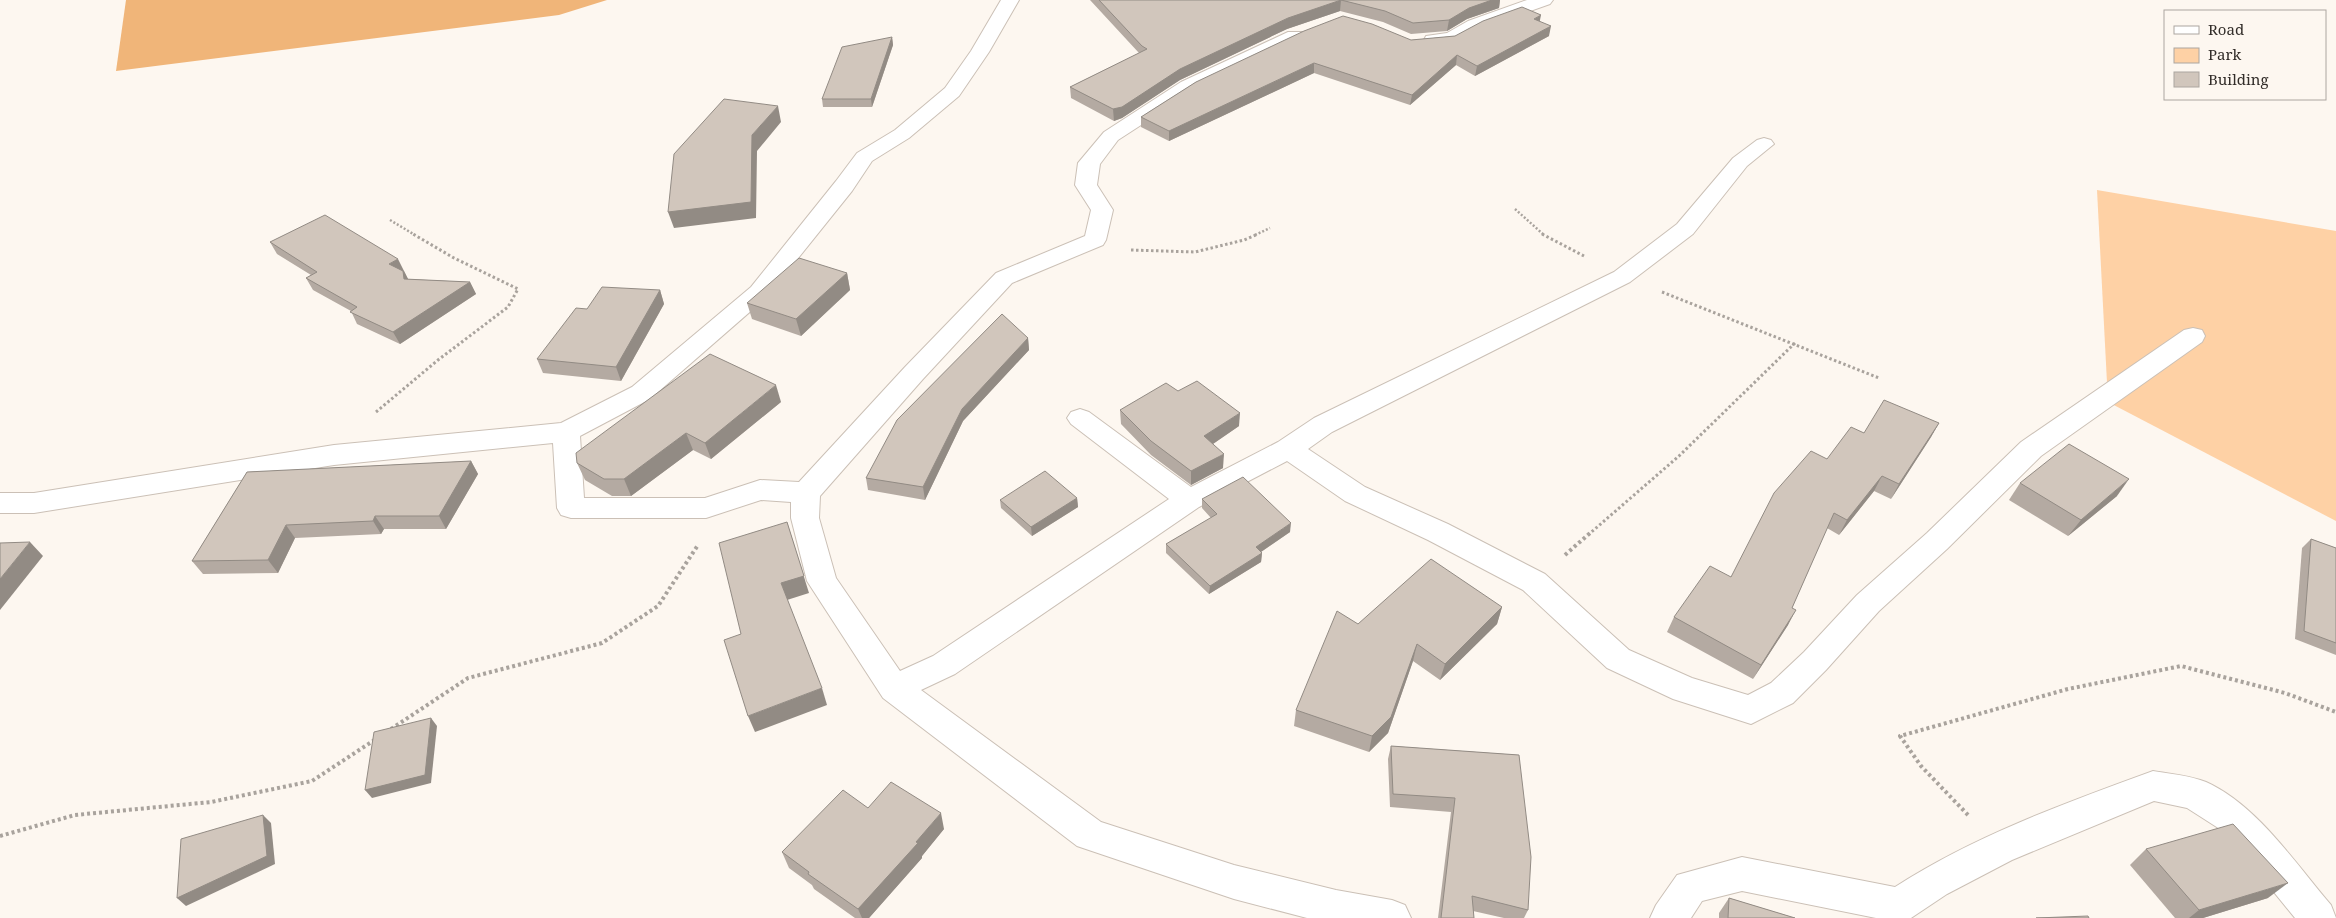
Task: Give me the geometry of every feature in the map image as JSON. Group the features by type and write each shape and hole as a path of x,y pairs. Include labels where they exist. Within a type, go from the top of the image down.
{"street":[{"path":"0,503 34,503 334,455 566,432 641,393 759,292 844,186 864,156 902,134 952,92 980,52 1010,0"},
{"path":"1409,42 1452,38 1474,25 1544,0"},
{"path":"1314,28 1188,86 1111,136 1089,162 1086,185 1102,210 1094,240 1004,278 914,373 806,493 805,518 822,581 894,688 1090,835 1234,882 1336,908 1392,918"},
{"path":"894,688 944,665 1190,500 1288,449 1322,425 1622,277 1685,230 1740,162 1764,144"},
{"path":"1288,449 1355,494 1438,532 1534,582 1618,658 1684,689 1751,710 1782,693 1815,661 1868,603 1937,541 2031,450 2193,336"},
{"path":"1080,418 1190,500"},
{"path":"566,432 571,508 706,508 760,490 806,493"},
{"path":"1669,918 1690,886 1742,874 1899,905 1934,882 1999,848 2153,786 2195,794 2238,822 2318,918"}],"path":[{"path":"1515,209 1544,235 1622,277 1795,343 1879,378"},
{"path":"334,455 384,405 438,360 508,307 518,289 454,258 390,220"},
{"path":"1094,240 1135,251 1195,252 1244,240 1270,228"},
{"path":"1534,582 1679,456 1795,343"},
{"path":"386,732 468,678 602,643 658,606 698,545 706,508"},
{"path":"1999,848 1921,766 1900,736 2068,689 2181,666 2285,693 2336,712"},
{"path":"0,836 75,815 211,802 312,781 378,738"}],"green space":[{"path":"2097,190 2336,231 2336,521 2108,402"}],"shaded area":[{"path":"126,0 607,0 559,15 116,71"}],"building":[{"path":"1099,0 1341,0 1288,18 1180,69 1122,107 1113,109 1070,87 1147,49"},
{"path":"1341,0 1492,0 1469,8 1449,20 1413,23 1385,11"},
{"path":"1522,7 1541,15 1534,19 1551,26 1477,66 1457,55 1412,95 1314,63 1169,131 1141,117 1196,82 1304,31 1343,16 1372,24 1411,40 1455,36 1483,21"},
{"path":"892,37 871,99 822,99 842,47"},
{"path":"724,99 778,106 752,135 751,202 668,212 674,154"},
{"path":"325,215 398,259 389,264 403,271 404,279 470,282 393,332 350,312 357,307 306,278 317,272 270,242"},
{"path":"799,258 847,273 796,319 747,303"},
{"path":"602,287 660,290 616,367 537,359 576,308 587,309"},
{"path":"1002,314 1028,338 962,409 923,487 866,478 897,420"},
{"path":"710,354 776,385 705,443 686,433 624,479 604,479 577,463 576,453"},
{"path":"1197,381 1240,413 1204,436 1224,454 1191,471 1151,441 1120,410 1166,383 1178,391"},
{"path":"1884,400 1939,423 1899,484 1882,476 1847,520 1834,513 1792,608 1796,610 1761,665 1674,617 1710,566 1731,577 1774,493 1811,451 1827,459 1851,427 1864,433"},
{"path":"2069,444 2129,479 2081,520 2020,483"},
{"path":"471,461 439,516 375,516 373,521 286,525 268,560 192,561 247,472"},
{"path":"1045,471 1077,498 1031,527 1000,500"},
{"path":"1243,477 1291,523 1256,547 1262,553 1210,586 1166,544 1217,514 1202,499"},
{"path":"787,522 804,576 781,583 822,688 748,716 724,640 741,634 719,543"},
{"path":"2311,539 2336,548 2336,643 2304,631"},
{"path":"30,542 0,579 0,543"},
{"path":"1431,559 1502,607 1445,664 1417,644 1391,717 1372,736 1296,710 1337,611 1358,624"},
{"path":"431,718 425,775 365,790 374,732"},
{"path":"1391,746 1519,755 1531,857 1528,910 1472,896 1474,918 1441,918 1455,798 1393,794"},
{"path":"891,782 941,813 916,842 918,843 858,909 808,874 809,872 782,852 843,790 868,808"},
{"path":"263,815 267,856 177,898 181,839"},
{"path":"2233,824 2288,883 2199,910 2146,849"},
{"path":"1729,898 1795,918 1728,918"},
{"path":"2088,916 2089,918 2036,918"}]}
